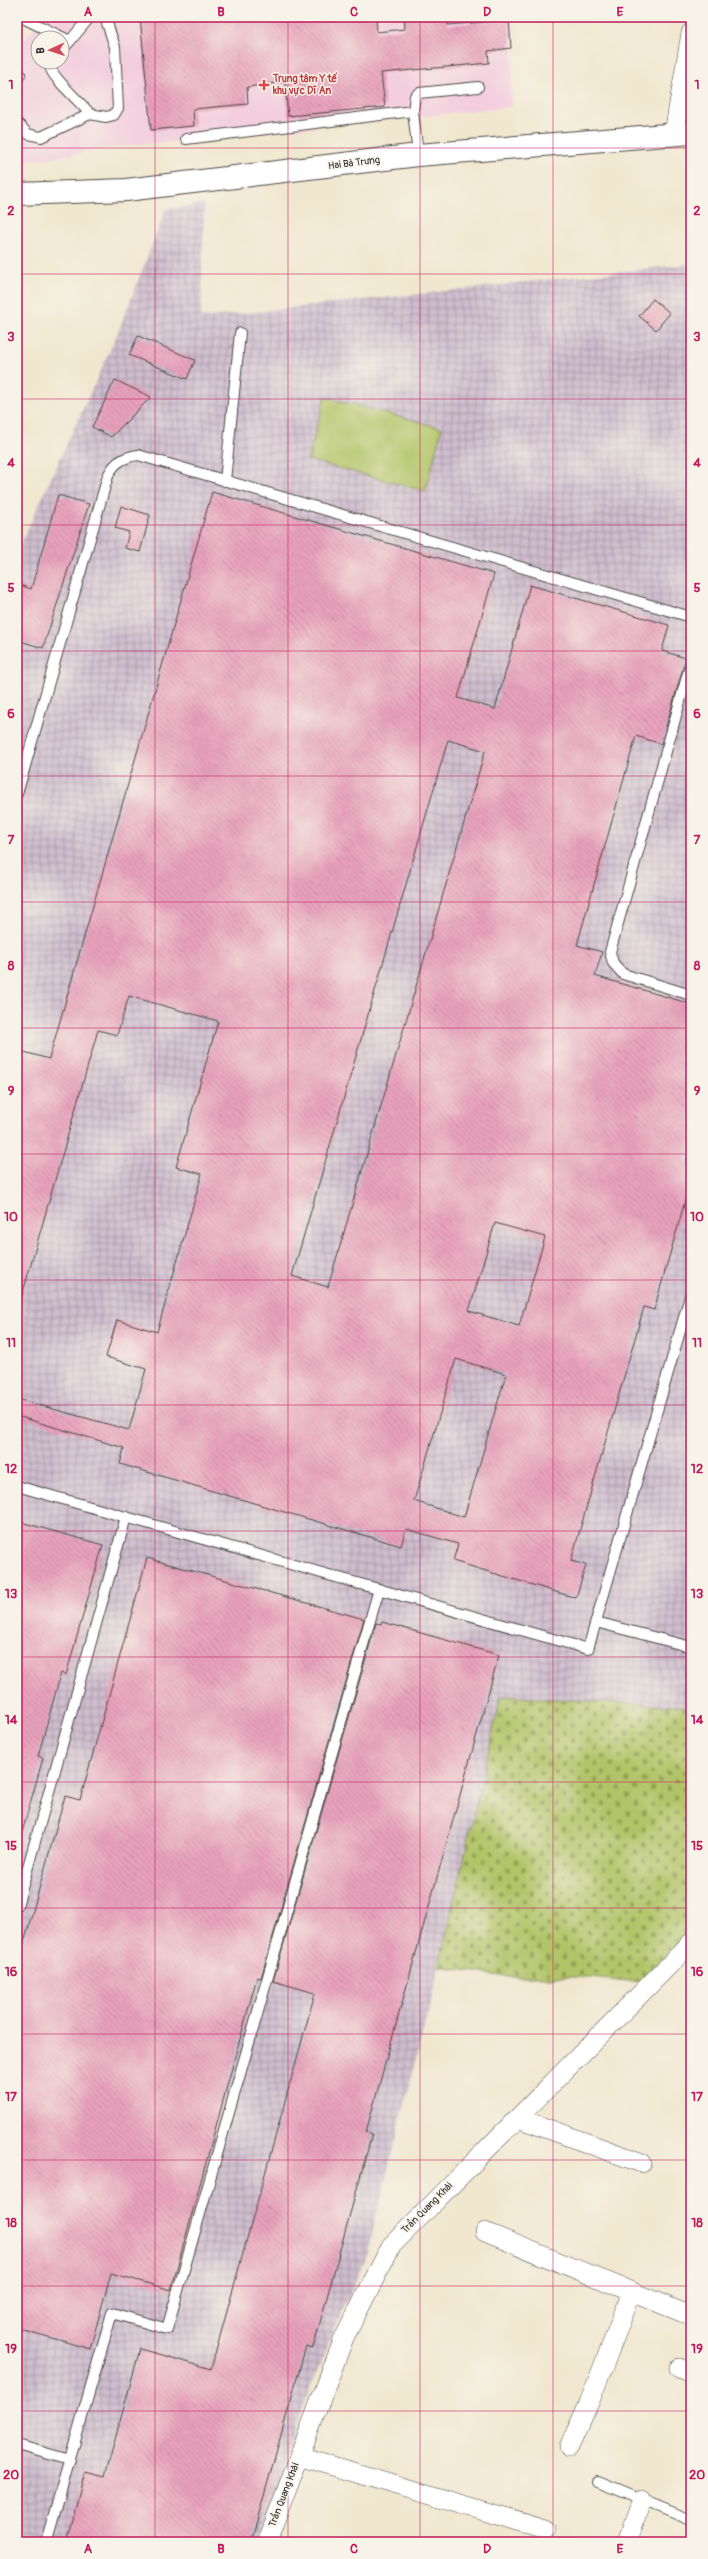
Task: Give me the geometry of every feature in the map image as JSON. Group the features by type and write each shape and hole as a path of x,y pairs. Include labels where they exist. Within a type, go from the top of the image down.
{"main road":[{"name":"Hai Bà Trưng","path":"17,194 126,190 418,155 682,133"}],"street":[{"path":"682,133 691,33"},
{"name":"Trần Quang Khải","path":"267,2542 344,2338 391,2246 691,1943"},
{"path":"518,2118 642,2163"},
{"path":"485,2232 691,2316"},
{"path":"569,2447 592,2396 632,2292"},
{"path":"299,2456 545,2529"},
{"path":"627,2542 642,2500"}],"lane":[{"path":"70,41 90,17"},
{"path":"17,123 28,134 41,137 90,114 106,117 114,115 118,108 115,47 105,17"},
{"path":"26,18 49,30"},
{"path":"51,70 52,75 77,98 90,114"},
{"path":"418,155 413,100 419,93 478,87"},
{"path":"186,139 413,111"},
{"path":"225,481 240,333"},
{"path":"17,794 109,472 119,461 138,455 691,617"},
{"path":"691,662 610,952 613,963 623,974 691,995"},
{"path":"17,1486 588,1649 691,1293"},
{"path":"17,1906 126,1516"},
{"path":"46,2542 112,2313 167,2329 379,1589"},
{"path":"596,1622 691,1647"},
{"path":"17,2445 70,2460"},
{"path":"598,2482 691,2520"}],"shaded area":[{"name":"Trung tâm Y tế khu vực Dĩ An","path":"43,17 514,17 511,107 106,148 50,158 17,161 17,49 30,33 30,70 70,70 70,30 32,30"},
{"path":"204,204 201,318 690,264 691,1707 501,1696 435,1984 365,2261 329,2341 295,2429 258,2542 17,2542 17,552 116,337 166,209"}],"green space":[{"path":"325,397 442,428 425,491 308,460"},
{"path":"501,1696 691,1707 691,1930 639,1982 589,1977 505,1977 439,1966"}],"water":[{"path":"691,918 691,956 685,948 685,938"}],"building":[{"path":"140,17 376,17 377,32 405,29 404,17 447,17 448,25 509,20 511,48 488,51 489,63 381,73 385,107 288,116 285,82 247,87 248,104 193,109 194,126 151,130"},
{"path":"653,299 670,313 656,330 639,316"},
{"path":"138,336 195,360 187,379 129,355"},
{"path":"115,380 151,397 111,437 92,427"},
{"path":"212,492 494,574 458,698 495,709 530,585 669,625 662,651 686,658 661,744 636,736 577,945 602,952 595,976 691,1004 691,1144 686,1163 691,1164 691,1180 654,1310 644,1307 571,1561 586,1565 576,1598 453,1561 458,1544 406,1529 401,1546 120,1464 124,1448 17,1416 17,1399 129,1430 146,1369 106,1357 117,1320 157,1332 202,1174 176,1167 218,1021 129,996 117,1035 98,1030 21,1299 17,1299 17,1050 49,1059","holes":["448,740 485,751 328,1287 292,1276","495,1223 545,1237 519,1326 469,1311","456,1359 506,1374 464,1517 414,1501"]},
{"path":"58,495 89,504 43,648 17,640 17,584 31,589"},
{"path":"121,506 150,515 140,552 125,548 129,532 115,528"},
{"path":"17,1521 103,1545 66,1675 61,1673 38,1756 43,1758 21,1836 17,1835"},
{"path":"147,1558 364,1619 261,1978 257,1977 171,2290 111,2273 90,2349 17,2328 17,1968 65,1796 80,1800"},
{"path":"382,1622 499,1655 366,2132 372,2134 313,2348 306,2346 251,2542 66,2542 85,2471 105,2476 140,2349 211,2369 315,1993 273,1981 376,1623 381,1624"}],"place":[{"name":"Trung tâm Y tế khu vực Dĩ An","path":"264,85"}]}
